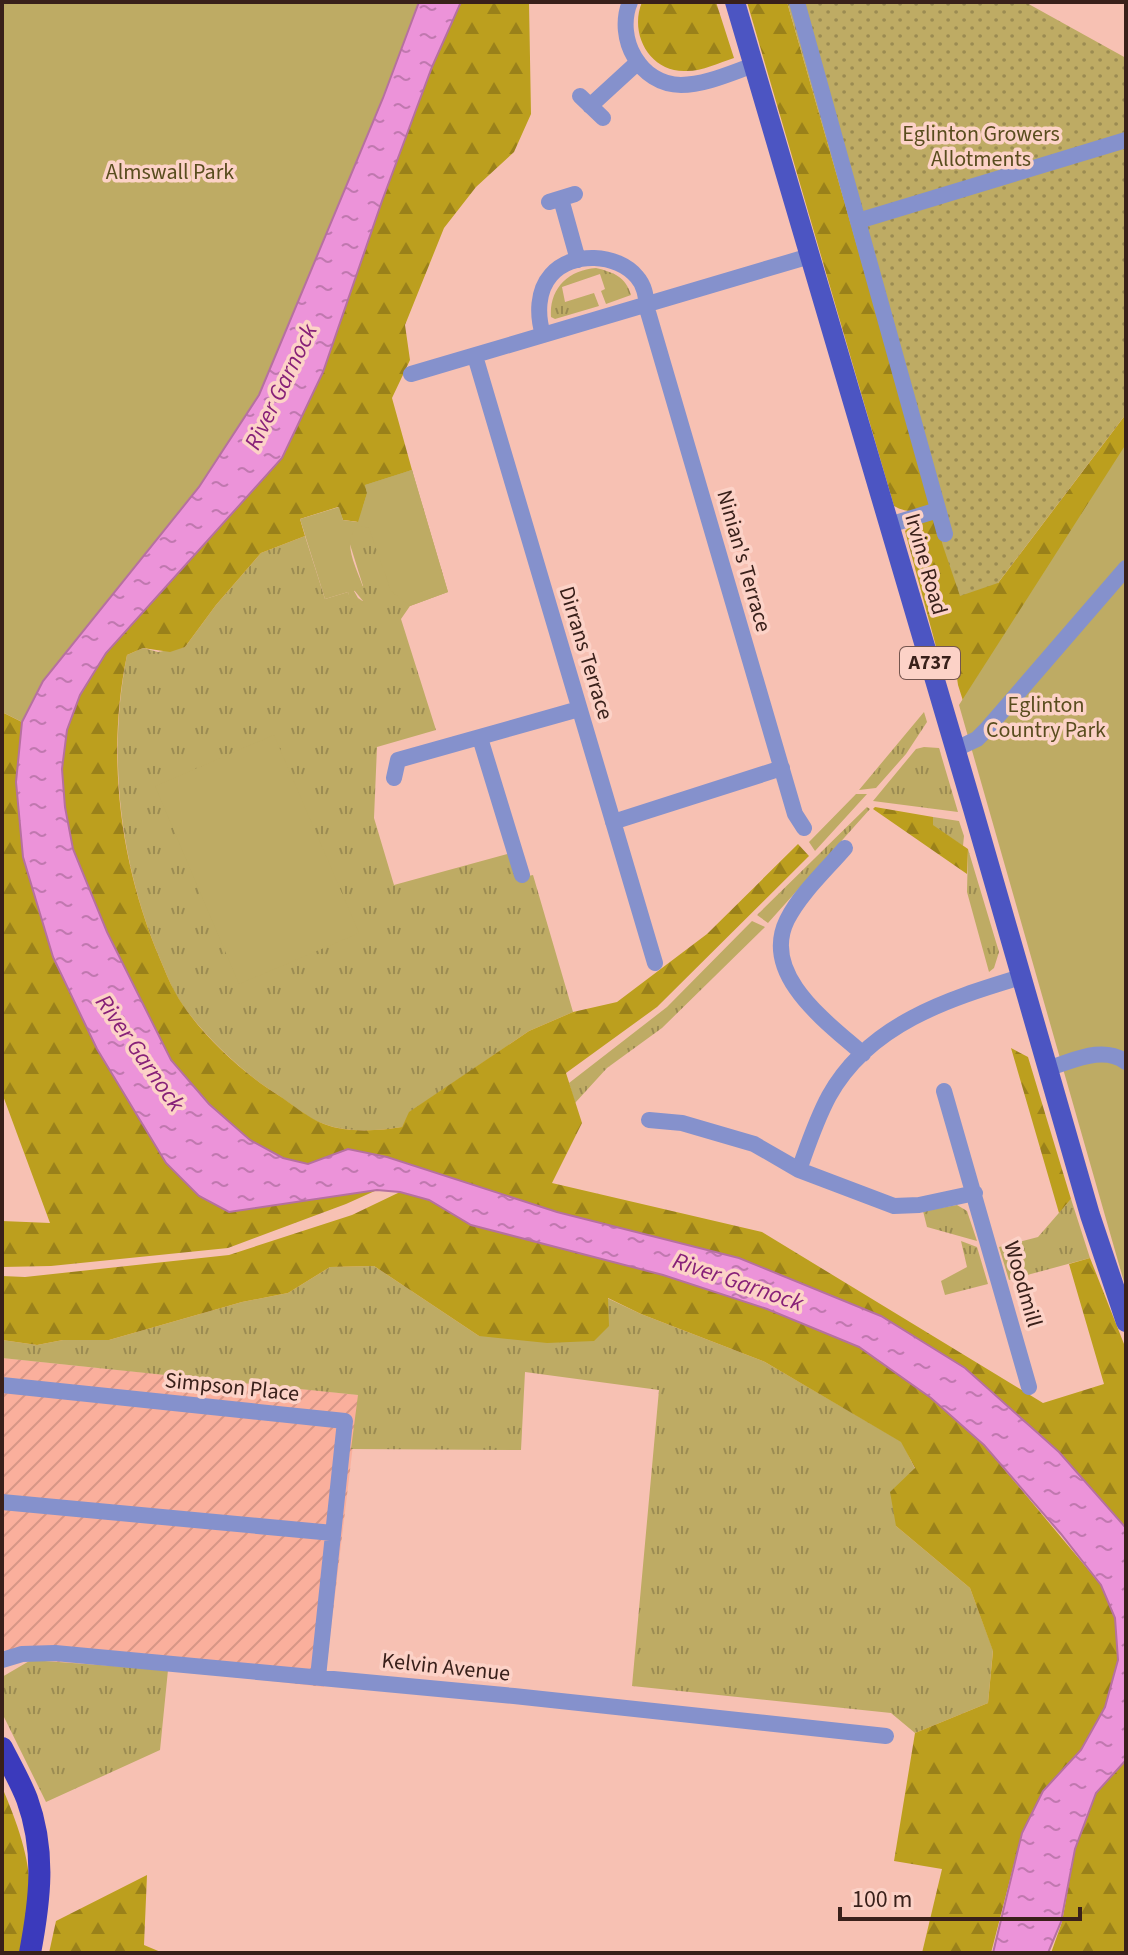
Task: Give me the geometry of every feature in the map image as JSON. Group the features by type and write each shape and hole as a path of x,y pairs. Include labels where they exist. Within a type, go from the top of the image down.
{"highway":[{"path":"2,1748 26,1798 40,1854 40,1904 30,1953"}],"main road":[{"name":"Irvine Road","path":"735,2 1090,1215 1126,1322"}],"street":[{"path":"630,2 624,32 630,51 659,80 678,85 698,83 754,65"},
{"path":"797,2 945,534"},
{"path":"603,118 585,101 638,62"},
{"path":"858,221 1126,140"},
{"path":"543,335 539,305 545,286 551,275 578,260 562,198"},
{"path":"411,374 810,256"},
{"name":"Ninian's Terrace","path":"578,260 605,259 628,268 642,286 795,814 804,828"},
{"name":"Dirrans Terrace","path":"475,356 655,963"},
{"path":"889,525 938,510"},
{"path":"956,749 986,730 1126,568"},
{"path":"394,778 398,760 579,709"},
{"path":"480,738 522,875"},
{"path":"613,822 782,768"},
{"path":"845,848 793,910 782,934 782,947 788,974 807,1003 863,1054"},
{"path":"799,1170 817,1119 830,1094 846,1070 863,1054 911,1017 970,992 1021,977"},
{"path":"1049,1068 1100,1053 1126,1062"},
{"name":"Woodmill","path":"944,1091 1029,1387"},
{"path":"649,1120 682,1123 754,1144 799,1170 894,1206 919,1205 975,1193"},
{"name":"Simpson Place","path":"2,1385 345,1421 318,1677"},
{"path":"2,1502 333,1533"},
{"name":"Kelvin Avenue","path":"2,1660 22,1654 55,1653 886,1736"}],"shaded area":[{"path":"2,1358 359,1395 324,1687 168,1670 32,1660 2,1649"}],"green space":[{"name":"Almswall Park","path":"2,2 419,2 383,98 259,395 199,487 43,681 22,722 2,712"},
{"path":"461,2 529,2 531,114 514,152 476,187 444,228 405,325 410,360 392,398 412,470 365,485 367,493 359,522 343,520 338,507 300,519 305,536 261,553 185,647 170,652 143,648 127,655 118,732 118,771 126,848 146,923 169,980 194,1021 220,1049 264,1086 306,1115 342,1129 402,1127 409,1112 529,1031 573,1012 617,1002 707,934 798,844 809,856 657,1007 566,1073 582,1123 552,1183 762,1232 1043,1403 1104,1384 1069,1264 1090,1258 1126,1349 1126,1528 1059,1452 965,1368 881,1316 739,1258 557,1212 387,1157 348,1149 308,1164 283,1158 250,1140 209,1104 171,1060 107,932 73,849 65,807 62,769 67,730 80,695 106,653 282,458 323,372 382,201 432,67"},
{"path":"642,2 716,2 734,58 690,71 661,65 645,48 640,37 638,26"},
{"path":"747,2 787,2 932,506 913,511 894,506"},
{"name":"Eglinton Growers Allotments","path":"787,2 1025,2 1126,58 1126,414 998,583 960,596 943,546"},
{"path":"596,268 618,276 631,295 606,304 600,274 562,287 565,302 594,293 599,306 555,319 551,317 553,298 562,283 577,273"},
{"path":"1126,414 1126,556 970,723 955,664 942,669 905,531 911,525 935,518 998,583"},
{"name":"Eglinton Country Park","path":"1126,444 1126,1289 959,705"},
{"path":"412,470 448,592 410,606 401,619 436,730 377,747 374,818 394,885 511,853 518,878 533,875 573,1012 529,1031 410,1112 402,1127 353,1130 318,1122 264,1086 207,1035 175,993 146,923 127,848 118,771 121,693 127,655 143,648 158,652 185,647 261,553 305,536 325,599 348,592 351,601 363,601 354,590 363,586 348,538 364,504 364,481"},
{"path":"412,470 448,592 410,606 391,591 369,528 360,526 354,531 350,546 363,587 354,591 364,602 348,608 348,592 325,599 300,519 339,507 343,520 358,522 367,493 365,485"},
{"path":"2,712 22,722 16,782 229,1212 377,1190 228,1248 51,1266 2,1267 2,1221 50,1223 2,1093"},
{"path":"924,712 927,722 906,754 876,788 859,790"},
{"path":"274,735 359,933 239,984 155,786"},
{"path":"939,748 958,812 873,801 916,749"},
{"path":"856,794 867,794 815,851 809,842"},
{"path":"867,807 870,809 768,923 757,915"},
{"path":"873,809 933,817 933,825 968,849 967,874"},
{"path":"933,817 959,821 964,836 963,846 932,825"},
{"path":"968,849 999,952 994,968 989,972 967,892"},
{"path":"752,921 765,927 662,1028 607,1068 575,1103 569,1083 667,1007"},
{"path":"1011,1048 1028,1057 1071,1199 1059,1213"},
{"path":"400,1192 429,1200 471,1225 663,1275 767,1309 859,1347 931,1398 984,1445 1101,1585 1115,1618 1118,1660 1105,1707 1081,1750 1043,1792 1022,1833 991,1953 922,1953 942,1869 894,1861 915,1733 988,1703 993,1651 970,1588 896,1526 890,1492 915,1468 901,1442 765,1362 608,1298 609,1326 594,1341 547,1343 479,1336 374,1266 330,1267 288,1293 242,1302 109,1340 63,1340 37,1345 2,1340 2,1276 25,1277 229,1255 352,1215"},
{"path":"1071,1199 1090,1258 1009,1280 999,1247 1038,1237"},
{"path":"957,1205 967,1211 977,1241 927,1227 923,1211"},
{"path":"961,1241 977,1247 988,1284 945,1295 941,1281 967,1267"},
{"path":"374,1266 479,1336 607,1298 765,1362 902,1442 915,1469 896,1526 970,1588 993,1650 988,1703 915,1733 891,1713 632,1686 659,1390 525,1372 521,1450 351,1449 358,1395 2,1358 2,1340 37,1345 63,1340 109,1340 242,1302 288,1293 330,1267"},
{"path":"31,1660 168,1670 160,1750 46,1802 2,1713 2,1677"},
{"path":"1126,1760 1126,1953 1051,1953 1062,1922 1075,1849 1096,1792"},
{"path":"2,1787 29,1873 29,1909 20,1953 2,1953"},
{"path":"147,1875 144,1945 163,1953 49,1953 56,1921"}],"water":[{"name":"River Garnock","path":"419,2 461,2 432,67 382,201 323,372 282,458 106,653 80,695 67,730 62,769 73,849 107,932 171,1060 209,1104 250,1140 283,1158 308,1164 348,1149 387,1157 557,1212 739,1258 881,1316 965,1368 1059,1452 1126,1528 1126,1760 1096,1793 1075,1849 1061,1922 1048,1953 993,1953 1022,1833 1043,1791 1081,1750 1105,1707 1118,1660 1115,1618 1101,1585 984,1445 931,1398 859,1347 767,1309 663,1275 471,1225 429,1200 377,1190 229,1212 199,1196 166,1163 97,1049 53,957 23,857 16,782 22,722 43,681 199,487 259,395 383,98"}]}
